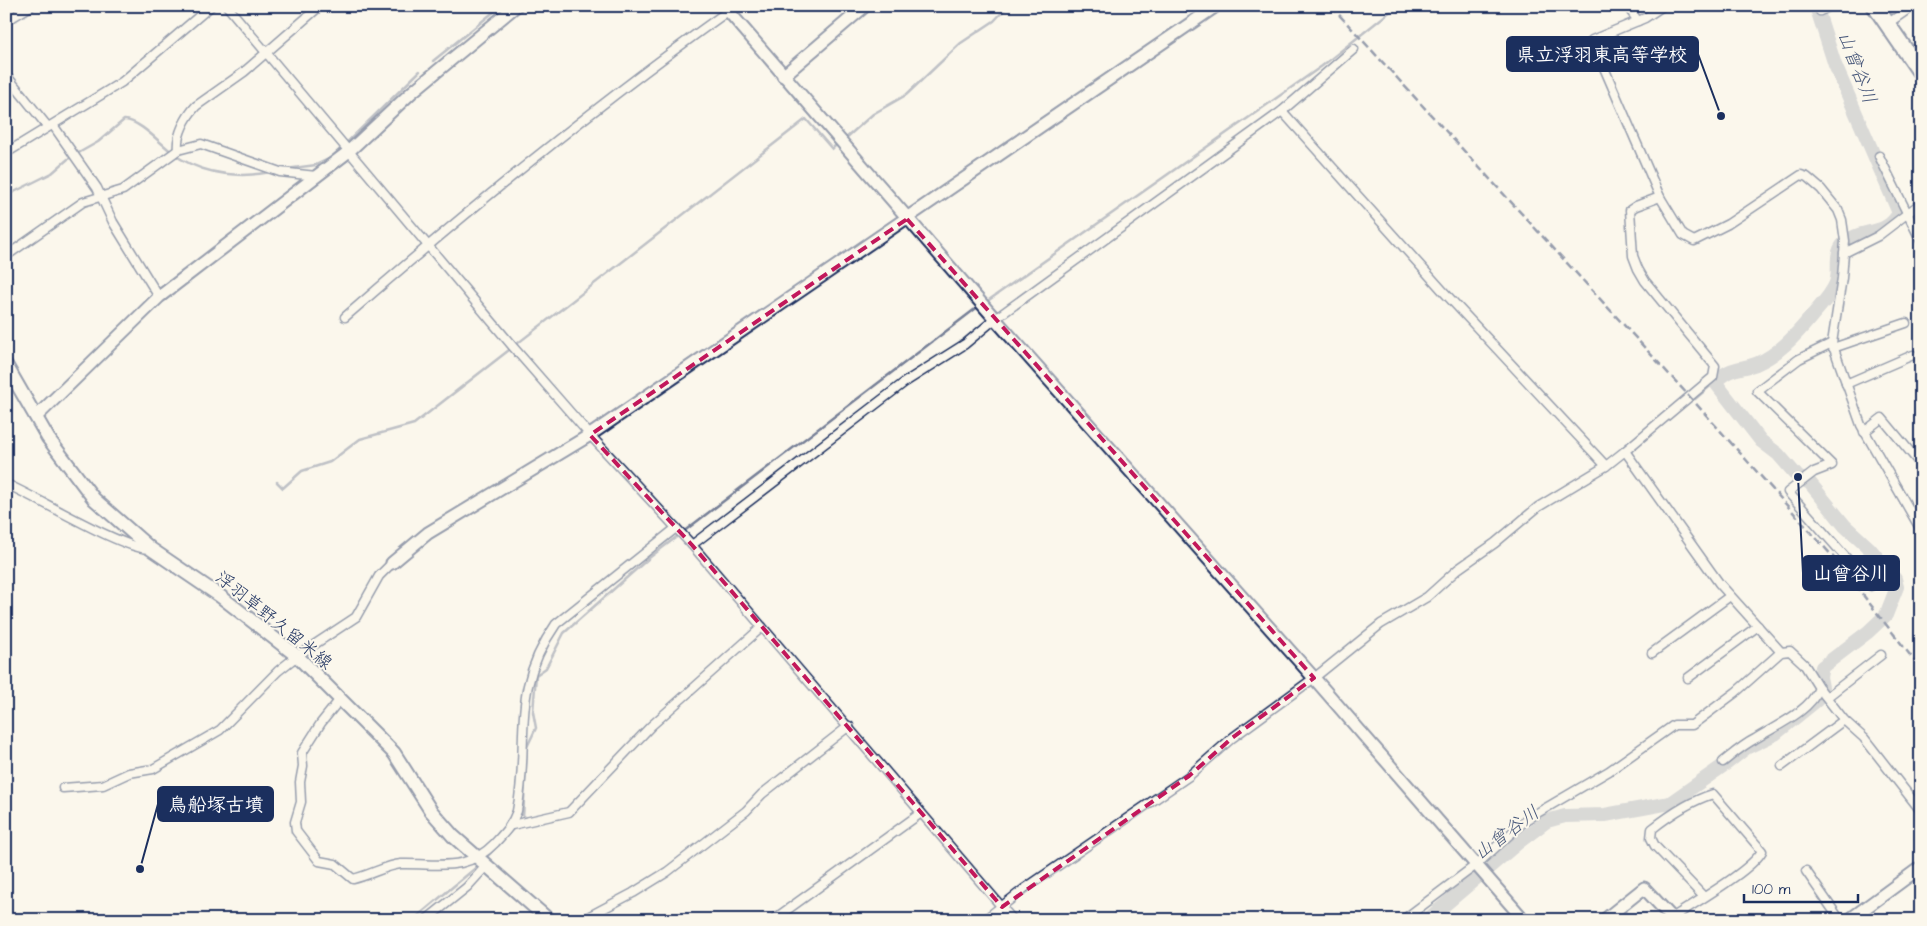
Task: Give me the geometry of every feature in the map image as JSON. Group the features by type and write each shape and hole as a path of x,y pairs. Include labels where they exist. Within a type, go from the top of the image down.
{"highway":[{"path":"1875,6 1921,73"}],"main road":[{"name":"浮羽草野久留米線","path":"8,371 48,438 94,499 151,548 220,596 297,656 394,753 439,822 549,920"}],"street":[{"path":"6,20 31,6"},
{"path":"6,153 122,82 211,6"},
{"path":"227,6 427,246 590,434 692,544 1013,920"},
{"path":"175,153 176,140 190,112 266,53 320,6"},
{"path":"36,417 159,297 317,176 345,148 516,6"},
{"path":"783,76 865,6"},
{"path":"63,788 103,785 129,773 153,769 220,730 273,676 297,656 356,617 378,576 428,533 590,434 1216,6"},
{"path":"1627,6 1638,22"},
{"path":"1663,6 1638,22 1592,40 1660,197 1682,235 1694,241 1728,224 1801,175 1807,177 1821,189 1838,210 1842,220 1844,246 1832,346 1864,432 1921,530"},
{"path":"1820,11 1831,6"},
{"path":"1887,24 1914,6"},
{"path":"345,317 427,246 655,63 726,9 906,219 1314,678 1524,920"},
{"path":"692,544 905,382 958,348 1282,111 1354,49"},
{"path":"6,74 74,155 101,195 114,222 159,297"},
{"path":"1282,111 1443,291 1606,466"},
{"path":"6,256 83,202 101,195 123,190 175,153 201,144 280,172 317,176"},
{"path":"1879,156 1921,241"},
{"path":"984,920 1024,889 1189,776 1232,738 1314,678 1381,624 1427,596 1458,569 1538,507 1606,466 1625,452 1713,377 1715,366 1644,281 1633,256 1630,210 1660,197"},
{"path":"1844,246 1878,236 1921,203"},
{"path":"1871,586 1788,492 1808,476 1832,465 1757,390 1800,358 1906,323"},
{"path":"1846,384 1913,355"},
{"path":"1864,432 1882,418 1921,465"},
{"path":"1625,452 1730,596 1781,652"},
{"path":"6,484 116,539 141,550 151,548"},
{"path":"426,920 467,887 512,825 520,798 525,691 543,643 556,624 676,528"},
{"path":"1652,653 1730,596"},
{"path":"1688,678 1758,626"},
{"path":"512,825 569,812 651,726 762,627"},
{"path":"1403,920 1481,871 1527,819 1609,771 1674,725 1692,726 1736,692 1781,652 1790,651 1796,656 1844,720 1864,738 1921,811"},
{"path":"1723,762 1745,744 1787,721 1823,692 1881,656"},
{"path":"341,698 321,723 302,753 301,802 294,822 296,830 319,861 335,864 353,879 399,864 445,866 484,862"},
{"path":"1782,766 1844,720"},
{"path":"582,920 633,893 667,872 746,811 762,794 849,726"},
{"path":"1604,920 1644,888 1673,919 1758,859 1762,851 1713,794 1695,800 1662,821 1652,829 1651,838 1654,846 1704,897"},
{"path":"773,920 921,813"},
{"path":"1849,920 1921,867"},
{"path":"1806,871 1840,920"}],"highlighted area":[{"path":"907,219 1314,678 1232,738 1189,776 1002,907 692,545 590,435"}],"waterway":[{"path":"433,61 501,6"},
{"path":"845,139 873,114 906,95 961,43 994,21 1008,6"},
{"path":"986,302 1322,66 1397,6"},
{"name":"山曾谷川","path":"1427,920 1519,842 1547,821 1565,816 1605,815 1670,803 1746,748 1775,734 1817,700 1822,687 1820,677 1822,667 1868,632 1886,615 1897,587 1895,579 1870,549 1845,526 1810,483 1798,477 1778,454 1761,441 1715,382 1730,371 1764,360 1786,344 1834,288 1837,277 1838,255 1842,245 1853,237 1888,226 1899,213 1835,65 1816,6"},
{"path":"286,169 316,165 331,158 420,71"},
{"path":"277,482 283,488 302,471 330,462 360,439 414,424 806,119 832,149 835,146"},
{"path":"6,196 52,173 68,159 98,142 124,120 138,124 175,155 202,169 236,175 271,172"},
{"path":"520,821 523,818 527,747 536,728 533,712 536,675 546,668 564,633 649,558 979,306"},
{"path":"1695,399 1715,382"},
{"path":"485,859 515,827"},
{"path":"413,920 479,865"}],"railway":[{"path":"1331,6 1690,397 1834,558 1921,669"}],"place":[{"name":"県立浮羽東高等学校","path":"1721,116"},
{"name":"山曾谷川","path":"1798,477"},
{"name":"鳥船塚古墳","path":"140,869"}]}
